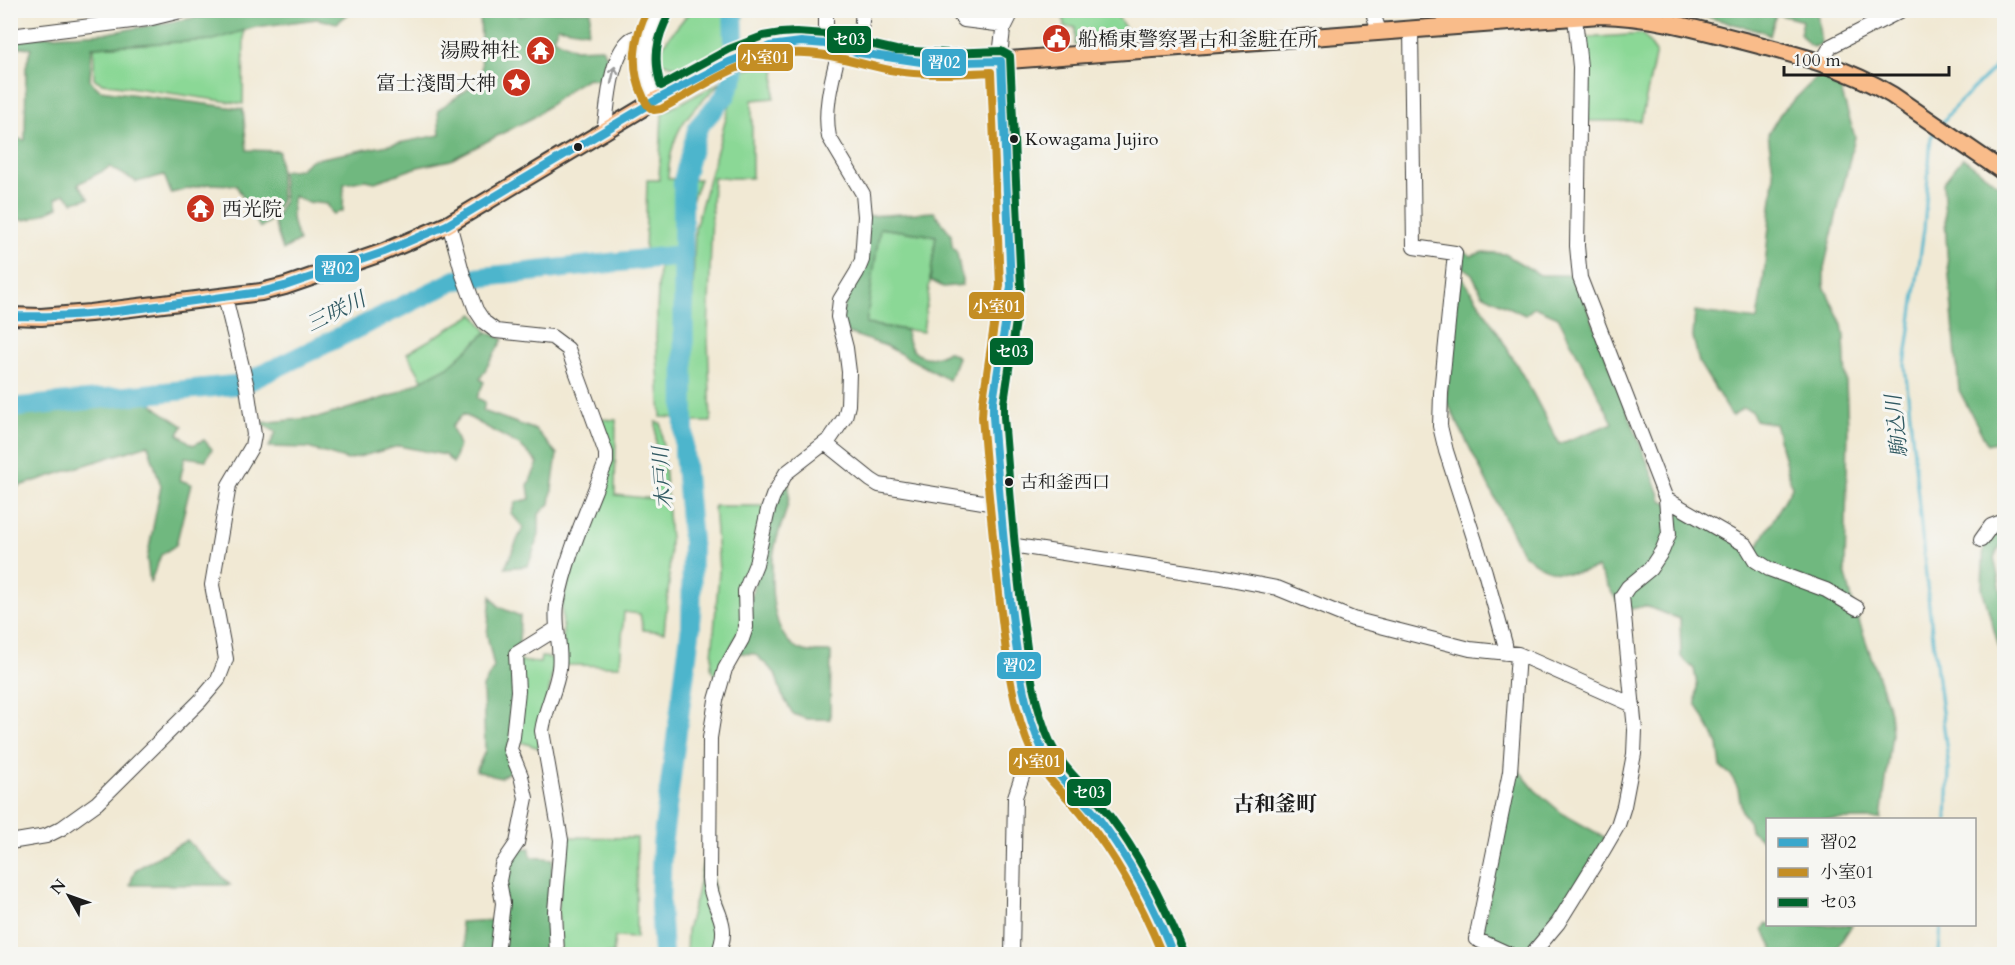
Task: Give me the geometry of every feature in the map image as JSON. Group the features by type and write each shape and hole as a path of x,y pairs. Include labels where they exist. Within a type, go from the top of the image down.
{"main road":[{"path":"10,316 90,313 261,292 384,252 447,225 656,100 748,53 782,43 801,42 833,46 859,53 928,63 1001,61 1379,31 1575,17 1627,16 1667,21 1821,63 1872,84 2004,172"}],"street":[{"path":"10,36 148,19 185,10"},
{"path":"656,100 646,70 647,39 660,10"},
{"path":"718,954 724,934 722,919 709,886 710,738 716,700 725,669 746,627 745,591 756,564 773,496 786,473 825,443 845,417 848,405 849,372 838,317 840,300 858,272 862,260 865,242 863,194 829,137 827,128 833,46 826,10"},
{"path":"859,53 863,10"},
{"path":"956,10 964,20 1004,25"},
{"path":"1013,10 1004,25 1001,61 1011,286 993,402 993,417 1015,639 1022,678 1042,750 1052,765 1090,808 1122,852 1144,887 1173,954"},
{"path":"1372,10 1379,31"},
{"path":"1821,63 1831,46 1902,10"},
{"path":"1532,954 1557,923 1618,825 1634,754 1635,729 1622,596 1628,587 1650,569 1662,551 1669,534 1666,500 1580,279 1577,246 1580,67 1575,17"},
{"path":"1411,29 1414,247 1455,253 1441,393 1440,426 1505,644 1512,654 1510,772 1476,939 1509,954"},
{"path":"604,132 611,82 617,60 628,41 636,37 647,39"},
{"path":"447,225 451,231 476,310 484,322 496,331 552,337 568,349 606,453 606,462 564,574 557,608 559,668 542,730 561,840 555,911 557,954"},
{"path":"10,842 46,836 62,828 98,803 218,680 226,659 213,598 213,579 229,485 252,446 254,435 247,387 225,297"},
{"path":"825,443 879,485 1001,505"},
{"path":"1666,500 1746,545 1755,560 1769,569 1826,590 1857,608"},
{"path":"1981,540 1991,526 2004,521"},
{"path":"1004,544 1220,577 1276,588 1353,618 1470,650 1512,654 1633,705"},
{"path":"497,954 502,903 499,881 502,866 516,843 526,798 521,776 510,749 518,691 516,654 556,629"},
{"path":"1012,954 1015,797 1029,756 1042,750"}],"green space":[{"path":"690,10 744,11 738,40 686,70 658,61 667,40"},
{"path":"233,11 359,11 351,12 337,23 317,19 256,27 213,40 92,47 90,81 100,90 243,109 247,150 279,151 281,199 271,220 260,228 236,185 208,184 171,193 164,175 137,182 110,167 78,184 89,198 73,202 65,194 56,198 58,207 41,215 23,220 11,218 11,138 25,140 26,67 31,48 11,46 11,38 108,33"},
{"path":"480,11 518,11 520,16 534,11 591,11 588,32 558,27 553,38 575,49 602,48 610,61 604,81 588,78 534,117 451,160 418,167 375,182 365,180 344,184 343,211 333,214 327,204 306,202 294,196 292,219 299,241 283,250 274,222 284,200 282,171 300,169 311,160 440,135 438,110 482,79"},
{"path":"1063,11 1114,11 1134,41 1075,45 1075,27 1064,27"},
{"path":"1691,11 1817,11 1821,44 1814,47 1809,45 1800,34 1803,21 1776,14 1770,36 1764,32"},
{"path":"244,30 243,104 102,83 94,79 94,47 213,40"},
{"path":"1643,34 1656,52 1641,121 1582,121 1584,38"},
{"path":"776,61 774,98 752,100 752,178 713,178 708,338 711,422 689,422 695,228 739,72"},
{"path":"1820,74 1838,80 1855,137 1824,268 1824,286 1842,324 1844,337 1848,428 1845,571 1853,603 1890,712 1892,733 1881,818 1766,818 1766,843 1750,830 1748,820 1742,812 1738,789 1731,775 1721,767 1718,745 1696,703 1697,685 1694,669 1681,657 1680,619 1645,606 1623,611 1597,568 1576,573 1557,572 1540,566 1522,553 1446,400 1457,270 1511,355 1559,444 1613,423 1558,317 1535,307 1525,315 1482,294 1472,274 1457,263 1452,250 1461,249 1471,256 1483,252 1505,254 1540,275 1575,275 1662,500 1748,545 1758,546 1792,487 1775,424 1755,420 1752,411 1743,408 1732,416 1699,363 1693,337 1695,311 1757,320 1774,178 1768,134 1780,114"},
{"path":"723,81 691,113 677,134 673,146 668,178 683,181 700,179 683,226 685,252 645,255 647,180 659,180 662,113"},
{"path":"1963,158 2004,189 2004,440 1987,444 1959,390 1947,253 1943,183"},
{"path":"934,212 951,234 963,285 943,287 930,280 936,236 880,228 866,324 906,330 910,346 920,355 932,357 948,351 958,357 949,380 886,346 848,333 840,318 851,285 868,216"},
{"path":"879,228 936,236 923,332 866,324"},
{"path":"684,260 681,418 661,417 656,338 659,263"},
{"path":"474,314 487,332 448,367 423,381 407,353"},
{"path":"487,332 503,339 480,379 484,382 477,398 485,402 483,411 536,430 557,454 550,504 539,514 539,535 528,566 505,568 523,527 511,513 516,502 530,499 528,485 538,463 521,446 463,414 452,427 459,445 453,463 445,455 399,446 348,460 308,448 269,447 276,432 260,423 321,417 393,395 448,367"},
{"path":"148,399 158,409 183,426 178,434 193,445 204,440 212,449 206,460 185,457 180,480 191,484 176,545 161,555 150,583 147,559 161,486 148,445 10,489 11,413"},
{"path":"600,419 616,420 615,495 655,499 656,422 661,423 670,539 669,584 664,632 643,630 640,614 624,612 620,666 564,665 562,606 570,573 610,464"},
{"path":"787,479 788,504 773,558 774,605 777,621 783,634 792,645 807,652 831,652 830,719 807,719 793,714 782,695 775,673 755,654 738,653 771,511"},
{"path":"714,506 765,506 740,627 717,680 711,668 719,571"},
{"path":"2004,524 2004,540 1994,557 2004,606 2004,665 1982,588 1984,540"},
{"path":"491,596 499,607 520,616 515,768 500,778 476,771 485,751 483,687 494,667 487,635"},
{"path":"541,657 555,658 539,748 515,740 519,661 540,663"},
{"path":"1517,768 1535,790 1563,814 1606,838 1574,892 1528,954 1522,954 1481,935"},
{"path":"566,837 637,838 636,938 615,937 613,954 560,954 558,911"},
{"path":"187,840 230,885 130,885 135,870"},
{"path":"707,842 720,934 714,954 686,954 687,930"},
{"path":"530,848 531,857 553,859 549,911 550,954 467,954 460,922 497,920 502,882 516,849"},
{"path":"1766,924 1851,926 1833,954 1772,954 1773,948 1763,929"}],"waterway":[{"name":"木戸川","path":"663,954 660,903 662,845 691,626 692,542 684,453 683,181 698,127 726,95 735,73 733,10"},
{"name":"駒込川","path":"1942,123 2004,58"},
{"name":"駒込川","path":"1936,131 1931,137 1924,229 1905,365 1929,606 1949,769 1947,818"},
{"name":"三咲川","path":"10,408 243,384 456,280 682,255"},
{"name":"駒込川","path":"1939,954 1941,926"}],"transit line":[{"name":"小室01","path":"648,10 636,42 635,64 643,96 648,106 654,110 661,109 734,69 781,54 809,53 915,73 991,72 1000,285 982,417 997,580 1010,680 1019,717 1032,753 1049,778 1084,817 1118,865 1162,954"},
{"name":"セ03","path":"669,15 661,32 657,49 657,67 661,86 729,49 763,36 781,33 826,34 896,50 948,53 1001,51 1010,56 1021,287 1004,403 1004,417 1017,573 1033,686 1045,730 1056,754 1109,815 1131,847 1159,897 1183,950"},
{"name":"習02","path":"10,316 73,315 136,309 261,292 384,252 447,225 656,100 729,62 770,46 801,42 826,44 859,53 928,63 1001,61 1011,286 993,402 993,417 1007,577 1024,690 1031,720 1047,759 1092,810 1121,851 1158,918 1173,954"}],"place":[{"name":"船橋東警察署古和釜駐在所","path":"1057,39"},
{"name":"湯殿神社","path":"541,50"},
{"name":"富士淺間大神","path":"517,83"},
{"name":"Kowagama Jujiro","path":"1014,139"},
{"name":"西光院","path":"201,209"},
{"name":"古和釜西口","path":"1009,482"}],"district":[{"name":"古和釜町","path":"1275,804"}]}
